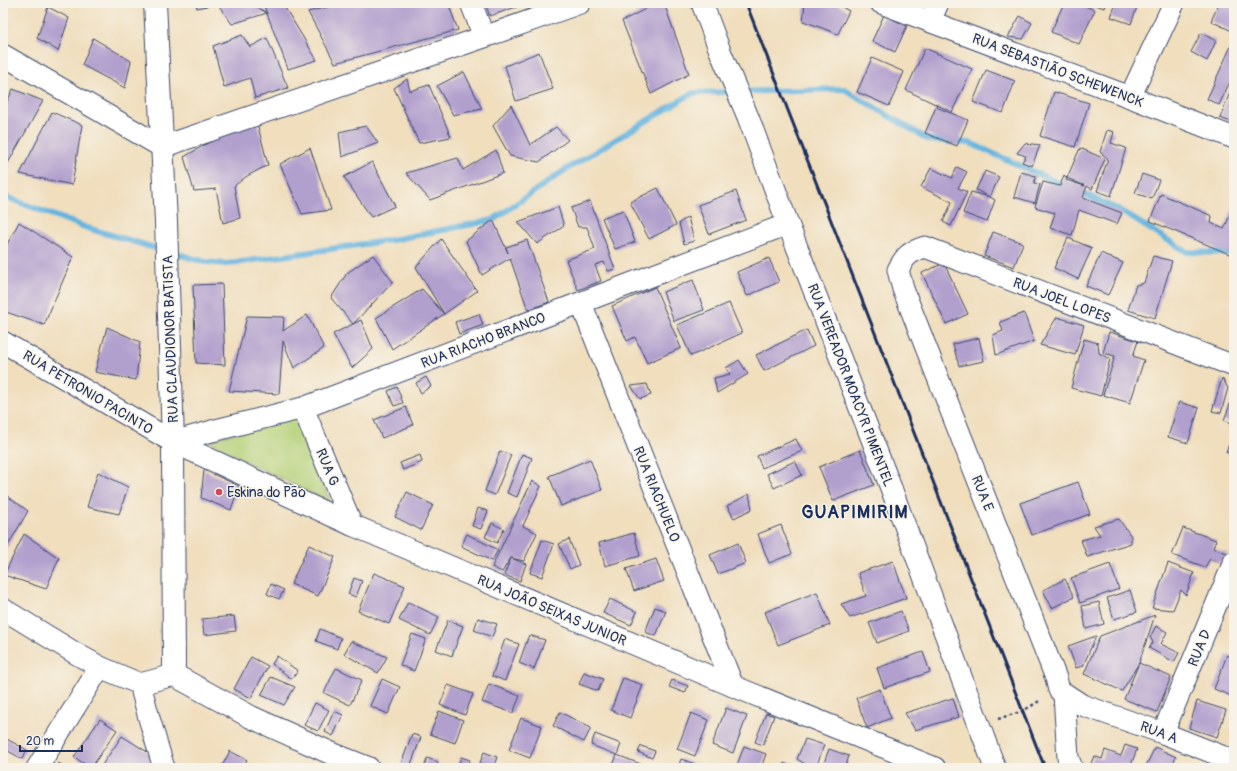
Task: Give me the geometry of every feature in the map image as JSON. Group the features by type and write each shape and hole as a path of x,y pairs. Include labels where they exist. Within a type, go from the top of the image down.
{"main road":[{"name":"RUA CLAUDIONOR BATISTA","path":"155,3 166,222 172,442 174,675"},
{"path":"174,675 336,762 368,768"}],"street":[{"path":"471,3 484,37"},
{"path":"3,55 162,147 580,3"},
{"name":"RUA VEREADOR MOACYR PIMENTEL","path":"702,3 720,51 748,117 891,488 996,768"},
{"name":"RUA SEBASTIÃO SCHEWENCK","path":"881,3 934,12 1130,97 1234,138"},
{"path":"1130,97 1174,3"},
{"name":"RUA RIACHO BRANCO","path":"172,442 303,408 788,224"},
{"name":"RUA JOEL LOPES","path":"898,270 904,258 916,250 925,247 1234,366"},
{"name":"RUA E","path":"898,270 903,289 1062,692 1068,758 1072,768"},
{"name":"RUA RIACHUELO","path":"581,303 733,686"},
{"name":"RUA PETRONIO PACINTO","path":"3,342 172,442"},
{"name":"RUA G","path":"303,408 352,525"},
{"name":"RUA JOÃO SEIXAS JUNIOR","path":"172,442 352,525 733,686 935,768"},
{"name":"RUA D","path":"1164,733 1234,562"},
{"path":"3,609 100,667 140,684 174,675"},
{"path":"37,768 100,667"},
{"path":"140,684 164,768"},
{"name":"RUA A","path":"1062,692 1082,705 1164,733 1234,761"}],"path":[{"path":"980,725 1023,711 1062,692"}],"green space":[{"path":"294,413 330,502 245,461 210,441"}],"building":[{"path":"196,3 216,3 216,4 197,8"},
{"path":"217,3 250,3 267,13 232,24"},
{"path":"263,3 282,3 317,60 288,69"},
{"path":"343,3 448,3 458,30 335,63 308,12"},
{"path":"485,3 528,3 490,16"},
{"path":"657,3 664,3 689,74 651,94 622,21"},
{"path":"805,3 835,3 849,11 838,34 803,21"},
{"path":"1064,3 1078,3 1095,10 1079,44 1051,32"},
{"path":"1090,3 1106,3 1104,8"},
{"path":"1116,3 1138,4 1131,24 1111,17"},
{"path":"1219,3 1234,3 1234,32 1211,21"},
{"path":"48,7 69,18 58,51 37,38"},
{"path":"884,15 907,26 895,52 872,41"},
{"path":"1020,16 1032,23 1023,39 1008,37"},
{"path":"1201,33 1216,41 1207,61 1191,52"},
{"path":"242,35 250,47 267,38 288,88 255,98 250,78 224,87 213,46"},
{"path":"93,38 131,61 125,88 82,65"},
{"path":"1231,46 1234,48 1234,73 1219,105 1207,99"},
{"path":"925,48 972,69 952,112 906,90"},
{"path":"539,52 553,89 516,101 505,66"},
{"path":"872,58 904,72 889,106 857,92"},
{"path":"986,70 1015,81 1003,113 973,102"},
{"path":"464,72 482,109 453,115 437,86"},
{"path":"407,79 410,91 429,85 451,137 419,143 394,88"},
{"path":"1234,82 1234,123 1220,118"},
{"path":"13,89 43,101 3,172 3,110"},
{"path":"1054,92 1089,103 1075,147 1040,136"},
{"path":"511,105 530,145 556,127 568,140 539,162 510,156 493,126"},
{"path":"936,107 968,120 957,146 925,133"},
{"path":"52,112 82,125 72,185 20,174"},
{"path":"255,115 268,165 247,176 234,186 240,218 223,223 216,189 194,191 184,157"},
{"path":"366,126 378,143 342,157 339,132"},
{"path":"1107,130 1114,132 1111,143 1126,148 1111,196 1097,191 1108,159 1100,152"},
{"path":"1025,143 1040,145 1032,166 1022,162 1026,156 1017,153"},
{"path":"310,148 331,210 302,214 280,164"},
{"path":"1080,148 1105,159 1092,189 1087,186 1083,198 1122,213 1117,224 1079,210 1072,235 1050,228 1055,213 1035,207 1043,182 1060,186 1064,175 1067,178","holes":["1067,178 1085,186 1066,180"]},
{"path":"496,150 503,173 430,200 406,173 458,158 463,170"},
{"path":"372,162 395,206 371,217 344,177"},
{"path":"957,167 967,172 958,188 967,192 951,226 943,222 952,202 921,187 931,168 952,178"},
{"path":"985,171 999,177 990,197 976,190"},
{"path":"1021,172 1036,176 1034,183 1040,184 1035,203 1014,197"},
{"path":"1142,174 1159,180 1152,199 1135,193"},
{"path":"658,188 676,225 649,239 630,202"},
{"path":"736,191 746,220 709,234 698,205"},
{"path":"971,192 990,197 995,200 987,222 963,213"},
{"path":"1161,194 1212,216 1211,223 1224,229 1234,206 1234,256 1150,221"},
{"path":"590,201 615,269 608,271 604,262 595,265 601,281 578,290 566,260 595,249 587,227 578,227 571,208"},
{"path":"558,207 564,226 537,244 518,222"},
{"path":"623,210 635,242 615,249 602,218"},
{"path":"688,217 694,241 684,244 679,223"},
{"path":"493,220 508,253 506,247 527,240 549,302 528,310 510,258 482,275 466,241"},
{"path":"19,222 73,257 44,325 3,311 3,252"},
{"path":"993,232 1023,243 1014,267 984,256"},
{"path":"1068,238 1092,248 1078,279 1054,268"},
{"path":"441,239 477,291 444,314 416,267"},
{"path":"1101,253 1123,263 1108,295 1086,286"},
{"path":"373,255 393,282 353,324 331,298 347,273"},
{"path":"1153,256 1172,261 1155,318 1128,310 1136,285 1144,283"},
{"path":"769,258 779,282 747,296 737,272"},
{"path":"944,263 968,314 946,324 922,273"},
{"path":"693,280 704,310 674,321 663,292"},
{"path":"222,284 225,365 196,363 193,285"},
{"path":"655,287 681,348 647,363 635,337 627,341 612,306"},
{"path":"422,289 444,314 392,349 376,318"},
{"path":"729,303 742,333 691,356 677,325"},
{"path":"1024,313 1034,341 996,355 993,335 1003,331 1000,322"},
{"path":"479,314 483,325 459,334 455,322"},
{"path":"307,315 324,348 294,368 283,341 279,394 229,391 247,316 284,317 283,331"},
{"path":"1057,317 1084,325 1075,355 1040,345"},
{"path":"361,320 373,349 352,368 333,334"},
{"path":"107,327 140,342 136,380 95,372"},
{"path":"807,330 814,346 764,371 756,355"},
{"path":"1109,332 1138,341 1133,356 1144,360 1130,403 1103,395 1115,356 1103,353"},
{"path":"979,338 984,361 959,366 953,344"},
{"path":"1084,339 1098,343 1099,353 1110,359 1101,396 1071,388"},
{"path":"739,360 748,374 717,393 714,378 730,374 726,368"},
{"path":"426,377 431,386 421,393 416,383"},
{"path":"1222,378 1228,388 1221,413 1212,411"},
{"path":"647,384 651,395 640,399 631,386"},
{"path":"397,387 403,403 394,406 388,391"},
{"path":"1234,394 1234,424 1224,420"},
{"path":"1179,402 1199,408 1188,443 1168,437"},
{"path":"406,407 413,425 382,438 374,420"},
{"path":"1234,432 1234,455 1226,452"},
{"path":"796,439 802,451 762,468 757,456"},
{"path":"860,450 874,485 833,501 819,467"},
{"path":"500,451 511,455 495,495 485,491"},
{"path":"522,454 532,458 517,497 507,493"},
{"path":"420,455 422,462 403,470 400,463"},
{"path":"590,459 602,490 561,506 549,476"},
{"path":"795,461 802,475 774,488 767,474"},
{"name":"Eskina do Pão","path":"204,470 239,486 231,510 201,498"},
{"path":"98,472 128,487 119,514 87,507"},
{"path":"532,481 541,486 523,526 537,533 524,561 511,558 502,572 492,567"},
{"path":"1078,482 1090,514 1032,535 1020,503"},
{"path":"407,492 433,505 421,530 395,517"},
{"path":"3,493 28,511 3,554"},
{"path":"749,494 752,509 734,518 727,506"},
{"path":"478,508 488,511 481,529 472,526"},
{"path":"1119,519 1131,536 1131,543 1087,557 1081,540 1100,535 1094,526"},
{"path":"492,523 504,529 497,543 485,537"},
{"path":"781,525 792,554 769,563 758,534"},
{"path":"1183,528 1216,540 1213,548 1227,553 1223,564 1210,559 1205,567 1172,555"},
{"path":"634,533 640,556 605,566 599,543"},
{"path":"24,534 59,558 46,589 4,575"},
{"path":"467,534 498,550 492,561 461,546"},
{"path":"569,539 579,565 570,569 559,544"},
{"path":"542,540 554,544 542,577 530,573"},
{"path":"738,543 746,563 718,574 710,555"},
{"path":"309,545 335,557 318,596 291,584"},
{"path":"511,558 526,564 520,581 504,575"},
{"path":"656,559 664,581 634,591 626,569"},
{"path":"893,561 906,598 850,618 841,604 866,596 858,573"},
{"path":"1168,563 1194,573 1186,595 1181,590 1173,610 1152,608"},
{"path":"1110,564 1119,589 1080,603 1071,578"},
{"path":"374,573 405,586 389,624 358,611"},
{"path":"354,578 362,581 356,597 348,594"},
{"path":"1065,579 1074,597 1052,608 1043,590"},
{"path":"271,584 284,590 279,599 267,594"},
{"path":"1130,590 1137,612 1114,619 1107,598"},
{"path":"817,592 830,625 778,645 765,612"},
{"path":"610,599 637,612 631,625 603,613"},
{"path":"408,602 439,617 430,635 399,620"},
{"path":"1099,602 1104,624 1086,629 1082,606"},
{"path":"655,607 666,611 656,636 645,632"},
{"path":"901,611 909,631 877,643 869,623"},
{"path":"1155,615 1139,663 1122,691 1084,674 1100,636"},
{"path":"234,616 236,631 204,635 202,619"},
{"path":"478,618 497,624 492,637 474,630"},
{"path":"448,620 463,626 452,656 436,650"},
{"path":"1156,626 1167,632 1161,644 1179,653 1174,662 1149,648 1153,642 1150,637"},
{"path":"320,629 341,638 337,649 316,641"},
{"path":"412,634 426,639 414,671 400,665"},
{"path":"529,635 545,640 534,669 519,663"},
{"path":"1096,636 1083,666 1076,668 1068,646"},
{"path":"505,639 519,644 505,681 492,676"},
{"path":"351,641 387,657 378,673 344,654"},
{"path":"923,652 930,672 884,688 877,668"},
{"path":"1227,655 1234,658 1234,697 1214,689"},
{"path":"277,656 298,671 292,679 272,664"},
{"path":"251,657 268,666 251,698 234,689"},
{"path":"1139,663 1171,677 1157,712 1124,699"},
{"path":"336,668 362,680 350,705 324,693"},
{"path":"584,672 603,679 598,691 579,684"},
{"path":"271,677 295,687 284,705 261,695"},
{"path":"623,678 643,685 630,718 611,710"},
{"path":"382,679 400,687 388,714 370,706"},
{"path":"672,680 688,686 685,693 669,687"},
{"path":"489,684 520,696 513,713 482,702"},
{"path":"448,685 473,694 465,715 440,705"},
{"path":"880,689 891,718 867,728 856,698"},
{"path":"953,698 959,717 915,730 905,713"},
{"path":"1197,701 1226,710 1217,737 1189,728"},
{"path":"315,703 329,710 318,731 304,725"},
{"path":"726,708 747,716 733,753 712,745"},
{"path":"334,711 343,715 333,736 325,732"},
{"path":"439,711 463,720 455,743 430,734"},
{"path":"560,712 591,728 584,742 553,726"},
{"path":"691,713 709,720 695,756 677,749"},
{"path":"766,713 774,716 763,745 755,742"},
{"path":"521,718 542,726 530,758 509,750"},
{"path":"100,719 117,730 91,768 74,757"},
{"path":"412,734 421,737 410,767 401,764"},
{"path":"595,734 621,744 617,755 591,745"},
{"path":"122,736 149,753 154,768 100,768"},
{"path":"3,737 27,750 22,759 3,748"},
{"path":"805,739 824,745 816,768 811,768 797,759"},
{"path":"1125,745 1137,749 1130,768 1089,768 1094,756 1102,759 1105,750 1121,756"},
{"path":"641,746 655,751 652,758 638,752"},
{"path":"744,746 766,754 761,768 736,768"},
{"path":"1155,747 1176,757 1171,768 1145,768"},
{"path":"829,749 849,756 845,768 822,768"},
{"path":"230,751 247,760 242,768 221,768"},
{"path":"484,752 497,757 493,768 478,768"},
{"path":"617,755 651,768 612,768"},
{"path":"461,757 470,760 467,768 457,768"},
{"path":"427,758 438,762 436,768 424,768"},
{"path":"681,759 695,764 693,768 678,768"},
{"path":"58,763 66,767 55,768"},
{"path":"784,763 797,768 782,768"}],"waterway":[{"path":"171,252 205,262 227,264 392,240 493,220 565,170 693,93 844,89 929,140 970,143 1067,187"},
{"path":"1078,191 1119,210 1187,252 1234,253"},
{"path":"3,196 87,228 162,250"}],"railway":[{"path":"746,3 1045,768"}],"place":[{"name":"Eskina do Pão","path":"219,492"}],"district":[{"name":"GUAPIMIRIM","path":"855,512"}]}
